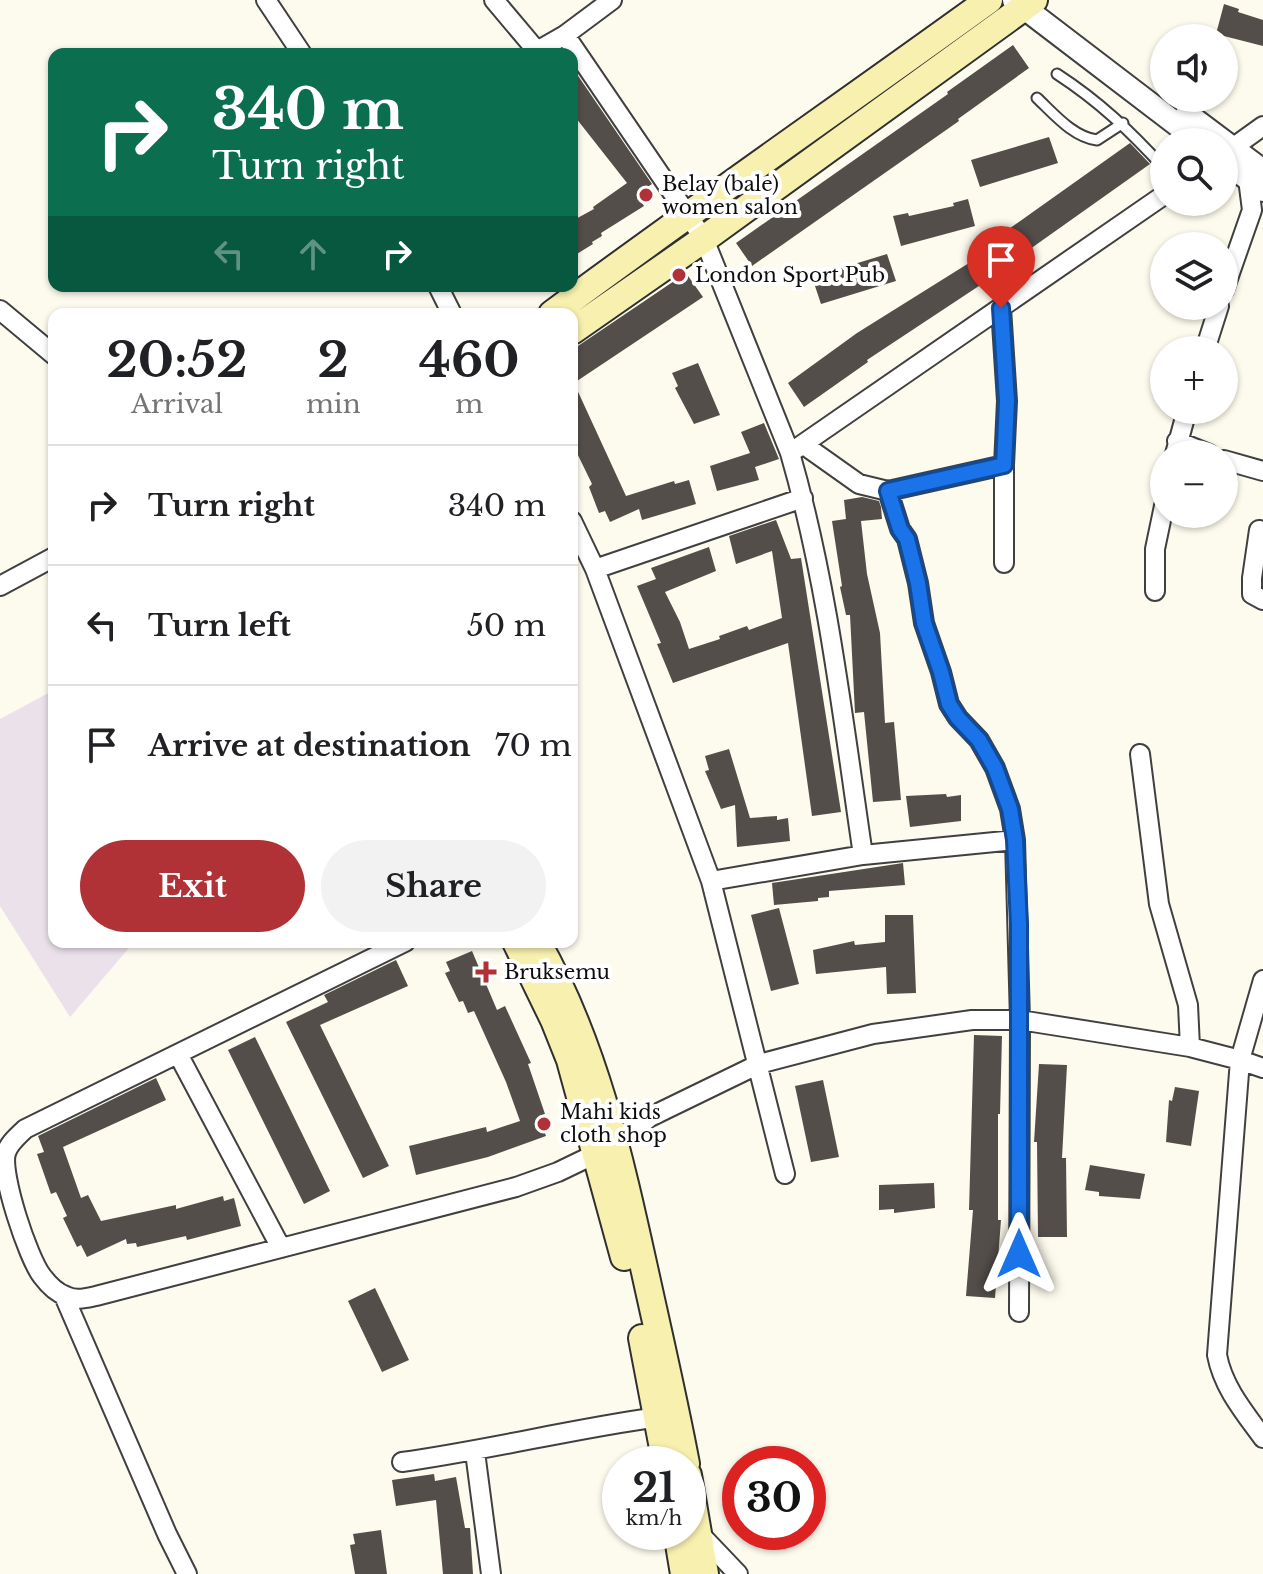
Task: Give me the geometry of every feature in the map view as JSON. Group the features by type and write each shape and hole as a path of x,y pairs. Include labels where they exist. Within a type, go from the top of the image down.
{"main road":[{"path":"560,308 989,0"},
{"path":"578,327 704,239 1027,2"},
{"path":"519,948 554,1020 606,1149 675,1402 683,1446"},
{"path":"540,948 587,1050 663,1446"},
{"path":"684,1574 686,1550"},
{"path":"695,1550 705,1574"}],"street":[{"path":"266,0 298,48"},
{"path":"494,0 531,48"},
{"path":"543,48 612,0"},
{"path":"1027,2 1150,87"},
{"path":"1027,2 1183,128"},
{"path":"565,35 574,48"},
{"path":"578,54 704,239 797,449 863,855"},
{"path":"1181,112 1198,128"},
{"path":"1238,146 1263,126"},
{"path":"1238,164 1258,180 1252,210 1238,250"},
{"path":"797,449 1150,205"},
{"path":"1001,308 1007,401 1004,563"},
{"path":"0,310 48,350"},
{"path":"0,325 48,365"},
{"path":"797,449 859,484 888,491 1004,465"},
{"path":"1238,464 1263,471"},
{"path":"888,491 900,529 907,539 924,623 949,704 979,740 995,768 1010,809 1015,840 1020,1020 1019,1312"},
{"path":"595,569 803,498"},
{"path":"1155,591 1155,549 1159,528"},
{"path":"1259,530 1252,594 1263,600"},
{"path":"578,534 595,569 711,881 785,1174"},
{"path":"0,586 48,560"},
{"path":"1140,754 1159,904 1188,1005 1190,1047"},
{"path":"711,881 863,855 1015,840"},
{"path":"393,948 25,1129 12,1141 5,1154 3,1170 7,1195 41,1275 64,1296 75,1300 516,1187 558,1172 606,1149 650,1117 759,1064 873,1034 972,1020 1020,1020 1190,1047 1263,1068"},
{"path":"1263,980 1240,1060 1217,1355 1231,1394 1263,1438"},
{"path":"178,1054 281,1248"},
{"path":"64,1296 187,1574"},
{"path":"402,1462 475,1452 596,1426 658,1417"},
{"path":"475,1452 491,1574"},
{"path":"706,1547 738,1574"}],"lane":[{"path":"1057,74 1123,123 1150,153"},
{"path":"1037,98 1066,125 1086,138 1097,140 1123,123"}],"shaded area":[{"path":"48,693 48,948 129,948 70,1017 0,906 0,719"}],"building":[{"path":"1224,4 1263,20 1263,46 1238,40 1238,24 1219,24"},
{"path":"1013,45 1029,68 959,121 752,266 736,243"},
{"path":"578,76 652,184 637,194 644,206 601,233 602,236 593,244 578,253 578,218 627,183 578,121"},
{"path":"1049,137 1058,163 980,187 971,160"},
{"path":"1130,143 1150,164 1016,259 999,236"},
{"path":"968,199 975,226 901,246 893,216 908,213 909,216 954,206 953,203"},
{"path":"887,254 896,281 821,304 812,277"},
{"path":"977,258 991,278 867,360 804,407 788,383 857,333"},
{"path":"686,273 703,297 578,380 578,346"},
{"path":"698,363 720,415 694,424 675,388 678,386 672,373"},
{"path":"578,392 626,496 674,481 675,484 689,480 696,504 642,520 639,509 610,522 605,511 599,513 589,487 592,484 578,455"},
{"path":"764,423 779,459 755,467 759,480 717,491 710,466 750,453 741,432"},
{"path":"862,497 879,501 881,507 882,519 861,521 867,574 880,633 885,723 894,722 901,800 873,802 864,712 855,713 850,615 846,615 840,587 832,521 846,519 844,500"},
{"path":"776,520 791,559 801,558 841,812 812,816 788,643 673,683 657,644 661,643 637,586 656,579 651,568 709,547 716,571 665,592 689,649 747,626 749,630 782,618 772,551 736,564 729,536"},
{"path":"729,749 750,818 788,818 790,841 737,847 735,805 721,809 705,771 709,770 705,756"},
{"path":"946,794 947,797 961,795 961,821 910,827 906,796"},
{"path":"903,863 905,885 829,891 829,897 818,898 818,901 774,905 772,883"},
{"path":"779,908 799,984 771,991 751,915"},
{"path":"885,915 913,915 916,993 887,994 886,967 816,974 813,950 854,941 855,945 885,942"},
{"path":"472,951 497,1010 505,1006 531,1063 528,1064 545,1114 539,1116 546,1136 488,1157 416,1175 409,1146 486,1127 487,1132 520,1121 474,1011 468,1013 463,1001 459,1002 445,973 450,971 446,962"},
{"path":"396,960 408,986 320,1025 389,1166 363,1178 286,1022 328,1002 324,995"},
{"path":"974,1035 1002,1036 998,1114 998,1220 1001,1220 995,1298 966,1296 973,1210 969,1210"},
{"path":"255,1037 330,1191 304,1204 228,1050"},
{"path":"1039,1064 1067,1065 1062,1158 1066,1158 1067,1237 1038,1237 1037,1142 1034,1142"},
{"path":"156,1078 166,1100 63,1147 81,1198 88,1195 101,1221 176,1205 176,1209 223,1196 224,1201 234,1198 241,1226 187,1240 186,1236 137,1247 136,1243 127,1244 126,1239 87,1257 81,1245 77,1247 63,1218 67,1216 56,1192 51,1194 37,1154 44,1152 38,1136"},
{"path":"823,1080 839,1157 811,1162 795,1086"},
{"path":"1175,1087 1199,1091 1191,1146 1166,1142 1169,1100 1172,1101"},
{"path":"1090,1165 1145,1174 1140,1199 1099,1196 1099,1192 1085,1190"},
{"path":"934,1183 935,1208 894,1213 894,1209 879,1210 879,1185"},
{"path":"375,1288 409,1360 382,1372 348,1301"},
{"path":"434,1474 435,1481 456,1477 465,1528 470,1528 473,1574 443,1574 436,1500 396,1506 392,1480"},
{"path":"381,1530 387,1574 355,1574 350,1545 355,1544 353,1534"}],"place":[{"name":"Belay (bale) women salon","path":"646,195"},
{"name":"London Sport Pub","path":"679,275"},
{"name":"Bruksemu","path":"486,972"},
{"name":"Mahi kids cloth shop","path":"544,1124"}],"route":[{"path":"1001,308 1007,401 1004,465 888,491 900,529 907,539 924,623 949,704 979,740 995,768 1010,809 1015,840 1019,924 1019,1254"}]}
